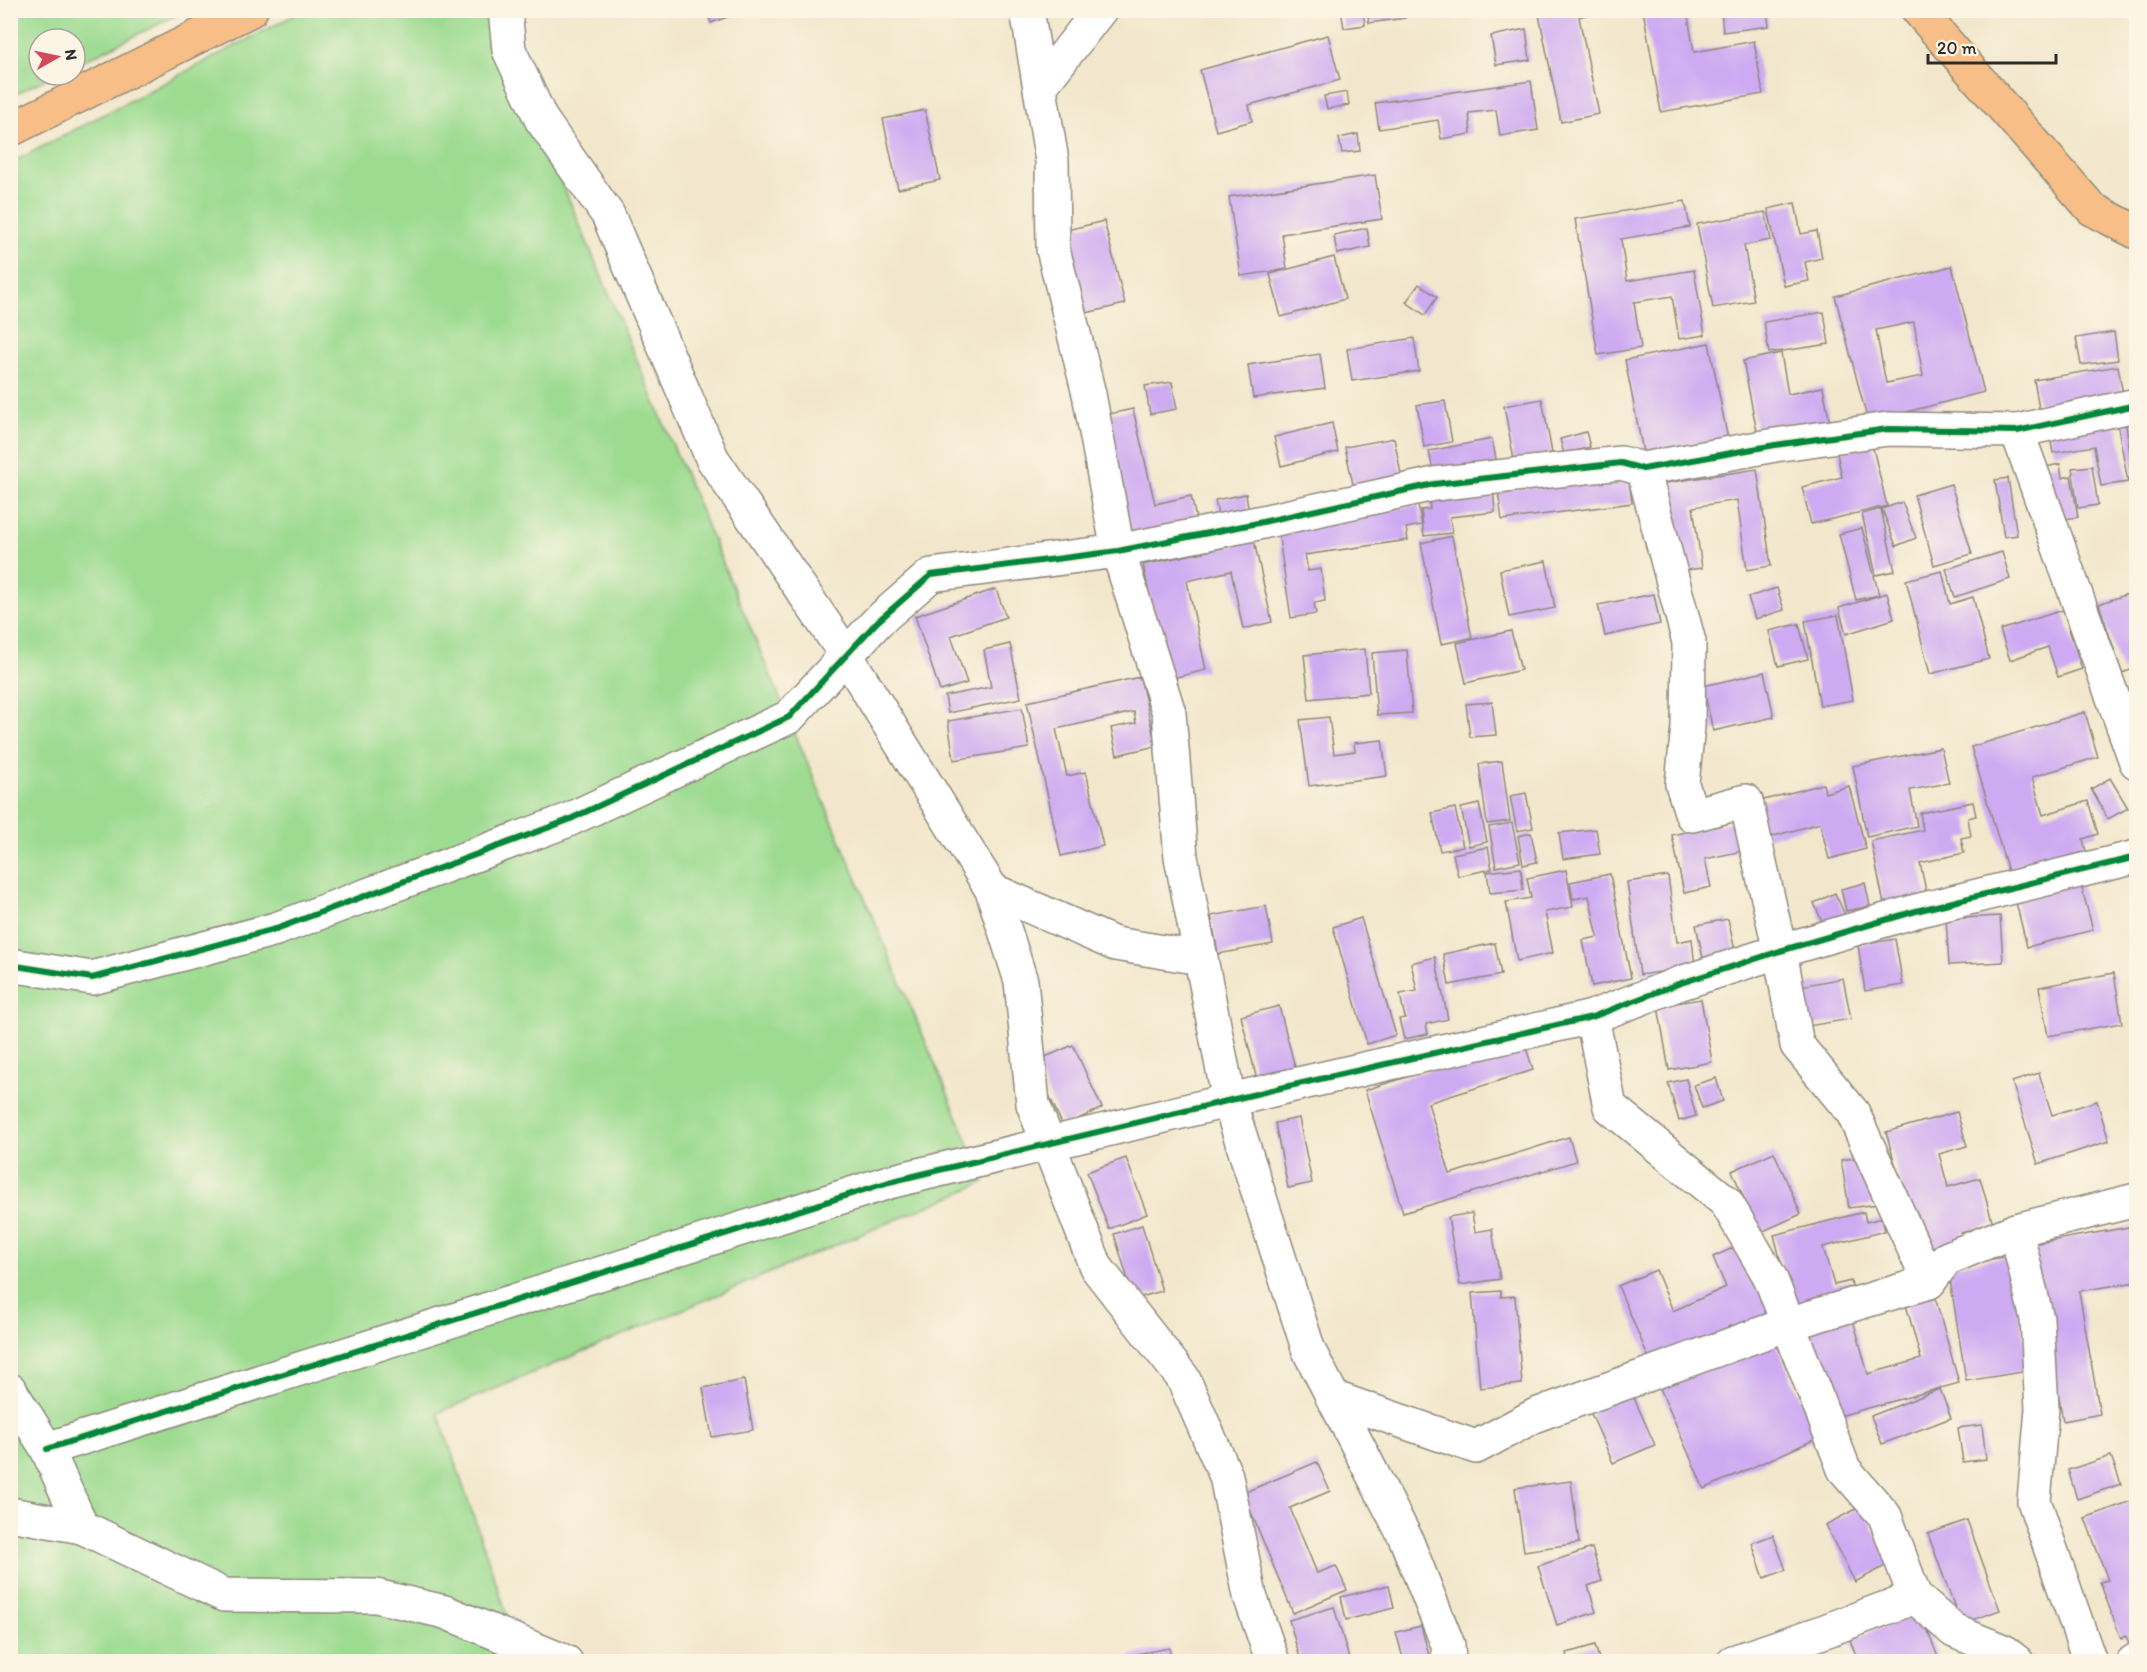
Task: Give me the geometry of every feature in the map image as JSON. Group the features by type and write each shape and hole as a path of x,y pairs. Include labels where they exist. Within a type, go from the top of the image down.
{"main road":[{"path":"10,130 251,10"},
{"path":"1920,11 2092,209 2136,232"}],"street":[{"path":"505,10 509,50 541,119 608,215 712,458 846,655 992,890 1021,981 1033,1104 1096,1267 1183,1378 1226,1476 1250,1596 1273,1662"},
{"path":"1027,10 1052,161 1053,249 1089,394 1118,551 1169,713 1181,857 1229,1101 1309,1351 1405,1537 1448,1645 1449,1662"},
{"path":"1041,87 1100,10"},
{"path":"10,965 92,978 276,928 566,821 789,717 877,622 931,574 1118,551 1258,524 1434,484 1621,463 1643,469 1774,445 1888,429 2017,431 2136,405"},
{"path":"2017,431 2124,683 2136,762"},
{"path":"1643,469 1689,642 1688,726 1682,784 1692,815 1746,801 1797,1045 1853,1113 1929,1282"},
{"path":"47,1449 889,1182 1592,1017 1678,984 1779,951 1916,911 2136,857"},
{"path":"992,890 1115,944 1201,958"},
{"path":"1592,1017 1610,1107 1725,1202 1770,1277 1844,1469 1885,1516 1915,1597 1954,1631 2003,1651 2017,1662"},
{"path":"1332,1397 1476,1447 1536,1415 1788,1324 1929,1282 1946,1259 2016,1230 2136,1200"},
{"path":"2016,1230 2037,1319 2042,1409 2034,1501 2090,1662"},
{"path":"10,1390 47,1449 82,1527"},
{"path":"10,1514 82,1527 224,1595 376,1596 445,1612 566,1662"},
{"path":"1733,1662 1817,1634 1915,1597"}],"green space":[{"path":"11,10 185,10 87,59 87,27 27,27 27,87 29,87 11,96"},
{"path":"302,11 489,11 985,1182 438,1413 523,1661 11,1662 11,163"}],"building":[{"path":"707,10 744,10 744,11 711,23"},
{"path":"1341,10 1363,10 1365,25 1344,28"},
{"path":"1367,10 1404,10 1405,18 1369,23"},
{"path":"1421,10 1442,10 1442,12 1422,15"},
{"path":"1538,10 1604,10 1579,17 1599,114 1561,122"},
{"path":"1643,10 1687,10 1694,52 1754,41 1763,94 1661,112"},
{"path":"1721,10 1767,10 1769,26 1723,32"},
{"path":"1526,29 1530,60 1496,65 1491,36"},
{"path":"1328,35 1340,80 1249,105 1252,121 1216,131 1200,70"},
{"path":"1531,81 1538,130 1500,136 1496,110 1469,113 1471,134 1441,139 1438,120 1379,129 1375,103"},
{"path":"1347,92 1349,105 1327,109 1324,96"},
{"path":"925,110 940,180 898,189 883,119"},
{"path":"1358,134 1360,151 1342,153 1339,138"},
{"path":"1375,175 1382,219 1282,234 1287,269 1241,276 1229,197"},
{"path":"1685,201 1690,227 1621,239 1627,281 1694,270 1705,335 1679,339 1672,296 1634,302 1641,348 1598,355 1575,219"},
{"path":"1795,203 1801,234 1817,231 1822,258 1805,262 1809,281 1784,286 1768,209"},
{"path":"1765,212 1771,240 1744,245 1754,301 1713,308 1697,224"},
{"path":"1104,221 1125,304 1082,314 1063,231"},
{"path":"1367,228 1370,247 1337,254 1334,235"},
{"path":"1334,257 1345,299 1281,317 1270,274"},
{"path":"1952,266 1984,392 1868,422 1835,296","holes":["1914,322 1923,376 1886,383 1876,330"]},
{"path":"1419,284 1437,297 1425,315 1406,302"},
{"path":"1824,312 1829,344 1769,353 1764,322"},
{"path":"2136,323 2136,339 2132,337"},
{"path":"2114,332 2118,360 2081,365 2076,338"},
{"path":"1414,338 1419,371 1352,381 1347,349"},
{"path":"1709,343 1728,440 1644,457 1625,360"},
{"path":"1781,353 1788,394 1823,387 1831,428 1759,442 1743,361"},
{"path":"1320,354 1325,388 1253,398 1248,365"},
{"path":"2118,366 2123,395 2039,409 2034,380"},
{"path":"1172,382 1177,409 1150,414 1145,386"},
{"path":"1542,399 1552,453 1514,460 1504,406"},
{"path":"1445,401 1452,442 1424,447 1417,405"},
{"path":"1133,409 1155,504 1191,496 1198,528 1129,544 1100,416"},
{"path":"2136,416 2136,489 2135,489 2125,418"},
{"path":"2114,421 2115,427 2118,427 2128,482 2101,486 2094,446 2053,453 2049,432"},
{"path":"1332,423 1338,452 1281,466 1274,437"},
{"path":"1586,432 1590,447 1564,454 1560,439"},
{"path":"1394,438 1402,479 1354,489 1345,447"},
{"path":"1492,439 1498,469 1435,481 1429,451"},
{"path":"1872,444 1887,506 1811,524 1802,487 1842,477 1837,453"},
{"path":"2060,464 2062,478 2071,476 2078,517 2058,520 2040,468"},
{"path":"2092,466 2098,505 2078,508 2072,468"},
{"path":"1757,469 1771,566 1747,570 1737,500 1693,507 1702,568 1671,572 1659,484"},
{"path":"1628,474 1632,503 1502,520 1498,491"},
{"path":"2008,478 2017,535 2004,537 1995,480"},
{"path":"1951,484 1972,554 1934,565 1914,495"},
{"path":"1493,486 1495,512 1450,517 1452,533 1424,536 1421,510 1430,509 1429,499"},
{"path":"1246,494 1249,514 1219,520 1215,500"},
{"path":"1902,502 1916,538 1896,546 1882,509"},
{"path":"1418,505 1422,525 1406,528 1408,540 1305,555 1308,571 1321,569 1325,601 1314,603 1316,614 1291,618 1277,525"},
{"path":"1881,509 1895,571 1876,575 1862,514"},
{"path":"1862,528 1879,595 1856,600 1839,534"},
{"path":"1452,536 1472,638 1441,644 1421,543"},
{"path":"1254,541 1272,622 1243,629 1231,571 1187,581 1206,670 1168,679 1143,565"},
{"path":"2002,552 2010,579 1955,597 1946,569"},
{"path":"1546,561 1555,608 1509,617 1500,570"},
{"path":"1942,571 1950,604 1973,597 1989,659 1930,674 1906,580"},
{"path":"1777,588 1784,610 1755,619 1748,597"},
{"path":"996,589 1006,617 951,636 967,683 940,691 915,616"},
{"path":"2136,591 2136,668 2122,673 2099,604"},
{"path":"1887,593 1894,619 1846,634 1839,608"},
{"path":"1654,594 1660,624 1605,636 1598,605"},
{"path":"2063,610 2082,669 2058,677 2048,647 2010,660 2000,630"},
{"path":"1838,615 1853,700 1820,706 1805,621"},
{"path":"1799,624 1808,659 1778,666 1769,631"},
{"path":"1511,631 1521,670 1466,683 1457,643"},
{"path":"1010,644 1021,698 948,713 945,696 991,687 984,650"},
{"path":"1365,649 1369,693 1309,699 1304,655"},
{"path":"1407,650 1412,713 1377,715 1372,653"},
{"path":"1764,672 1774,717 1713,731 1703,686"},
{"path":"1140,677 1156,746 1117,755 1111,728 1136,723 1134,712 1056,729 1067,776 1086,772 1103,846 1061,856 1027,702"},
{"path":"1492,702 1496,735 1470,737 1466,704"},
{"path":"1022,708 1029,748 954,760 948,721"},
{"path":"2085,712 2098,757 2032,777 2043,815 2088,801 2098,834 2083,839 2087,855 2010,878 1971,747"},
{"path":"1329,717 1334,754 1355,751 1354,743 1382,740 1387,776 1309,786 1300,720"},
{"path":"1941,748 1949,783 1910,790 1917,826 1867,837 1853,766"},
{"path":"1502,761 1510,821 1487,824 1479,764"},
{"path":"2110,778 2128,808 2108,819 2091,789"},
{"path":"1823,784 1825,793 1849,786 1866,849 1829,859 1820,823 1759,840 1749,804"},
{"path":"1526,793 1533,828 1517,831 1510,796"},
{"path":"1973,802 1976,816 1968,818 1971,836 1961,838 1964,853 1920,863 1928,900 1885,909 1871,841 1923,830 1920,813"},
{"path":"1479,804 1487,842 1469,846 1461,808"},
{"path":"1455,808 1463,847 1440,851 1432,813"},
{"path":"1745,819 1752,849 1705,859 1711,887 1684,893 1672,835"},
{"path":"1512,823 1520,862 1496,867 1489,827"},
{"path":"1596,829 1600,854 1563,859 1559,833"},
{"path":"1531,833 1537,862 1523,865 1518,836"},
{"path":"1488,847 1492,869 1458,876 1453,854"},
{"path":"1521,868 1523,890 1490,893 1487,872"},
{"path":"1566,870 1573,907 1545,912 1553,953 1517,961 1506,902 1531,898 1527,878"},
{"path":"1610,874 1631,978 1592,986 1583,940 1598,937 1589,896 1573,899 1570,882"},
{"path":"1668,876 1677,942 1692,939 1695,967 1640,975 1627,882"},
{"path":"2080,881 2093,930 2027,947 2015,898"},
{"path":"1865,883 1870,906 1846,911 1841,889"},
{"path":"1835,893 1845,915 1824,926 1814,903"},
{"path":"1266,906 1273,944 1218,954 1211,916"},
{"path":"2000,916 2003,962 1949,965 1946,919"},
{"path":"1361,918 1396,1035 1367,1044 1333,927"},
{"path":"1728,919 1737,960 1705,967 1696,925"},
{"path":"1895,939 1903,985 1865,991 1858,945"},
{"path":"1495,943 1501,975 1449,985 1443,954"},
{"path":"1435,957 1448,1019 1426,1024 1428,1034 1404,1039 1399,1019 1405,1018 1400,994 1417,991 1411,963"},
{"path":"2114,973 2122,1023 2048,1036 2039,987"},
{"path":"1843,978 1851,1019 1802,1027 1795,987"},
{"path":"1701,999 1712,1062 1669,1070 1658,1006"},
{"path":"1279,1006 1296,1071 1257,1080 1241,1016"},
{"path":"1524,1041 1533,1070 1428,1103 1450,1174 1569,1137 1576,1161 1403,1213 1365,1090"},
{"path":"1073,1045 1102,1108 1063,1126 1034,1062"},
{"path":"2039,1073 2052,1115 2097,1101 2109,1141 2038,1164 2012,1082"},
{"path":"1716,1078 1723,1101 1702,1108 1694,1085"},
{"path":"1686,1079 1696,1116 1679,1121 1668,1083"},
{"path":"1957,1112 1967,1146 1939,1154 1948,1187 1980,1178 1993,1224 1961,1233 1964,1243 1921,1256 1886,1132"},
{"path":"1299,1118 1312,1183 1288,1188 1275,1123"},
{"path":"1774,1152 1801,1214 1759,1233 1732,1171"},
{"path":"1870,1156 1878,1204 1849,1208 1841,1160"},
{"path":"1126,1158 1147,1214 1109,1229 1087,1172"},
{"path":"1864,1212 1866,1222 1882,1218 1885,1231 1823,1247 1834,1285 1851,1281 1856,1302 1795,1318 1774,1235"},
{"path":"1472,1213 1475,1232 1492,1229 1500,1279 1460,1285 1448,1217"},
{"path":"1142,1225 1162,1291 1134,1299 1114,1234"},
{"path":"2135,1226 2136,1282 2079,1291 2100,1414 2063,1421 2032,1244"},
{"path":"1746,1242 1778,1316 1654,1370 1618,1286 1656,1270 1673,1311 1726,1287 1713,1257"},
{"path":"2011,1256 2029,1371 1966,1381 1948,1266"},
{"path":"1501,1291 1501,1297 1515,1296 1522,1384 1480,1388 1472,1293"},
{"path":"1934,1293 1959,1383 1825,1420 1800,1326 1851,1312 1868,1374 1921,1359 1905,1301"},
{"path":"1772,1335 1818,1438 1704,1489 1659,1386"},
{"path":"744,1380 753,1430 712,1437 703,1388"},
{"path":"1630,1389 1655,1445 1613,1463 1588,1407"},
{"path":"1940,1389 1951,1418 1882,1444 1871,1416"},
{"path":"1982,1425 1986,1459 1963,1462 1958,1428"},
{"path":"2111,1456 2121,1484 2077,1499 2068,1470"},
{"path":"1317,1462 1330,1491 1290,1508 1317,1573 1336,1566 1347,1590 1293,1613 1243,1493"},
{"path":"1571,1481 1579,1543 1524,1551 1515,1488"},
{"path":"2134,1500 2136,1506 2136,1650 2132,1652 2126,1636 2121,1639 2100,1582 2108,1580 2085,1518"},
{"path":"1862,1506 1891,1563 1855,1582 1825,1525"},
{"path":"1967,1520 2000,1610 1961,1624 1928,1534"},
{"path":"1773,1535 1786,1570 1764,1578 1752,1543"},
{"path":"1592,1548 1602,1581 1588,1586 1596,1612 1557,1625 1538,1566"},
{"path":"1389,1585 1394,1608 1346,1620 1341,1597"},
{"path":"1334,1607 1350,1662 1301,1662 1289,1620"},
{"path":"1920,1612 1938,1657 1927,1662 1858,1662 1850,1640"},
{"path":"1421,1626 1429,1655 1404,1662 1396,1632"},
{"path":"1595,1645 1600,1662 1569,1662 1567,1653"},
{"path":"1169,1648 1172,1662 1132,1662 1130,1655"}],"cycle path":[{"path":"10,965 92,978 276,929 566,821 789,717 877,622 931,575 1118,551 1434,484 1621,463 1643,469 1775,445 1888,429 2017,431 2136,405"},
{"path":"47,1449 889,1182 1285,1087 1592,1017 1678,984 1780,951 1916,911 2136,857"}]}
